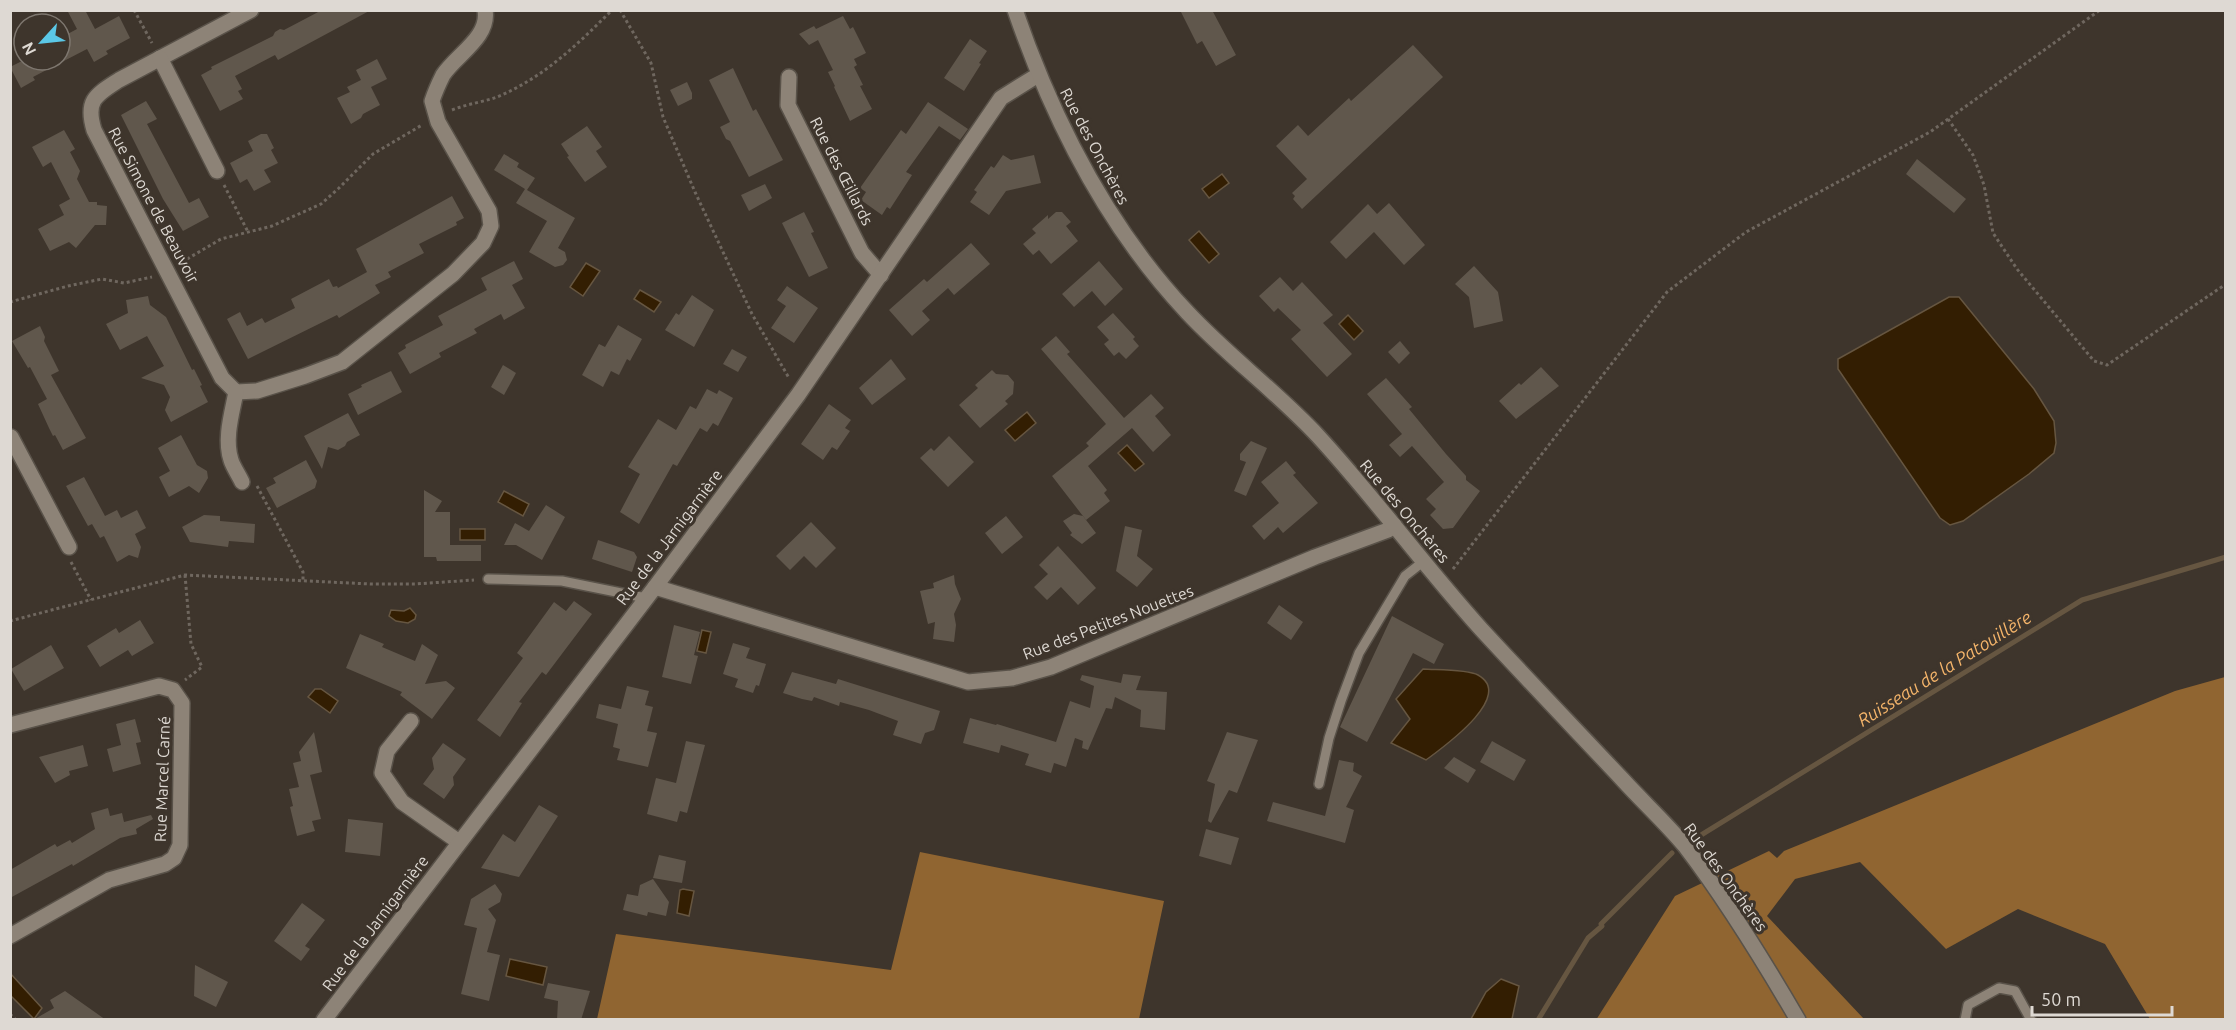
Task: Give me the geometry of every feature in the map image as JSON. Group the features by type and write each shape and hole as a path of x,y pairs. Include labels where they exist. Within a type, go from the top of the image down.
{"street":[{"name":"Rue Simone de Beauvoir","path":"236,392 222,378 169,270 94,130 90,116 92,102 119,80 251,10"},
{"path":"242,482 231,460 230,425 236,392 257,392 342,362 453,274 483,243 491,226 489,211 436,116 432,101 444,74 477,37 487,19 485,10"},
{"name":"Rue des Onchères","path":"1014,10 1038,75 1060,122 1116,222 1153,273 1206,331 1269,387 1304,422 1479,626 1683,844 1729,907 1798,1020"},
{"path":"160,58 217,171"},
{"name":"Rue de la Jarnigarnière","path":"324,1020 798,395 1001,98 1038,75"},
{"name":"Rue des Œillards","path":"789,77 788,105 862,253 881,275"},
{"path":"10,428 11,438 69,547"},
{"name":"Rue des Petites Nouettes","path":"650,592 968,682 1012,678 1051,667 1304,562 1388,530 1394,525"},
{"path":"10,725 159,686 173,690"},
{"name":"Rue Marcel Carné","path":"10,936 109,880 165,864 174,858 180,845 182,703 173,690"},
{"path":"411,721 387,751 382,773 402,802 459,842"}],"lane":[{"path":"1319,784 1329,738 1359,653 1405,576 1424,561"},
{"path":"488,579 562,581 650,592"},
{"path":"1965,1020 1968,1005 1999,988 2015,991 2031,1020"}],"path":[{"path":"134,10 160,58"},
{"path":"10,302 102,279 124,283 160,275 221,239 272,226 321,204 373,154 436,116 464,105 495,98 531,81 574,48 612,10"},
{"path":"620,10 651,63 663,117 695,192 752,314 798,395"},
{"path":"1442,583 1667,292 1746,232 1930,132 2100,10"},
{"path":"1948,119 1973,155 1984,185 1993,233 2017,269 2094,360 2107,365 2226,284"},
{"path":"217,171 248,232"},
{"path":"242,482 254,481 303,572 303,581"},
{"path":"69,547 68,556 91,600"},
{"path":"173,690 202,667 191,644 185,575"},
{"path":"10,621 185,575 415,584 488,579"},
{"path":"10,1014 16,1020"}],"shaded area":[{"path":"1222,174 1229,183 1209,198 1202,189"},
{"path":"1199,231 1219,254 1209,263 1189,240"},
{"path":"586,263 600,271 583,296 570,287"},
{"path":"640,290 661,302 654,312 634,299"},
{"path":"1949,297 1959,297 2034,389 2054,421 2056,443 2054,453 2029,474 1963,521 1950,525 1940,518 1838,369 1838,359"},
{"path":"1348,315 1363,331 1354,340 1339,324"},
{"path":"1027,412 1036,423 1015,441 1005,430"},
{"path":"1127,445 1144,464 1135,471 1118,453"},
{"path":"504,491 529,504 523,516 498,502"},
{"path":"460,529 485,529 485,540 460,540"},
{"path":"410,608 416,615 415,619 408,623 396,621 389,616 391,610 404,611"},
{"path":"702,630 711,632 706,653 697,651"},
{"path":"1423,669 1459,671 1478,675 1487,684 1488,695 1472,721 1426,760 1391,743 1410,719 1396,699"},
{"path":"2225,677 2225,1019 2150,1019 2105,944 2018,909 1946,949 1860,862 1795,879 1767,916 1864,1019 1596,1020 1675,896 1769,851 1777,858 1784,851 2175,691"},
{"path":"315,689 321,689 338,701 330,713 308,697"},
{"path":"920,852 1164,901 1139,1019 597,1019 616,934 891,970"},
{"path":"680,890 694,891 689,916 677,913"},
{"path":"510,959 547,967 543,985 506,976"},
{"path":"10,973 42,1008 34,1019 11,996"},
{"path":"1501,979 1519,986 1512,1019 1471,1019 1486,992"}],"building":[{"path":"67,10 85,10 95,29 119,16 130,38 106,51 108,54 94,62 87,49 72,57 72,32 77,29 72,20 72,12"},
{"path":"322,10 371,10 278,60 275,55 235,76 242,89 238,91 243,99 220,111 201,75 212,69 211,67 273,36 280,29 284,30"},
{"path":"1180,10 1212,10 1236,55 1216,66 1202,41 1197,44"},
{"path":"843,16 850,29 853,27 866,53 854,59 857,65 854,67 863,85 860,86 872,109 850,121 828,72 833,70 818,40 809,45 799,34 814,26 816,29"},
{"path":"970,39 987,51 964,91 944,78"},
{"path":"1413,45 1443,77 1302,209 1293,199 1295,196 1292,193 1307,179 1276,146 1298,125 1308,136 1349,98 1351,101"},
{"path":"377,59 387,79 371,87 380,105 351,124 337,98 350,92 347,87 361,80 356,70"},
{"path":"733,68 753,111 756,109 783,160 749,177 720,127 730,122 709,80"},
{"path":"13,72 43,72 33,77 35,80 21,88"},
{"path":"687,82 692,99 678,106 670,90"},
{"path":"146,101 157,119 147,124 189,203 199,198 209,217 183,231 163,199 121,115"},
{"path":"928,102 968,129 960,140 939,126 906,172 912,175 890,209 887,207 882,215 861,200 866,192 860,188 901,130 906,134"},
{"path":"587,126 602,147 596,151 607,167 585,182 567,157 569,156 561,144"},
{"path":"64,130 75,149 70,152 80,171 77,179 89,202 107,206 106,225 95,225 76,248 69,242 50,251 38,229 64,215 59,205 70,199 51,162 43,167 32,147"},
{"path":"261,134 267,134 274,148 271,150 278,163 264,170 271,182 254,191 247,179 240,183 230,163 253,151 248,141"},
{"path":"504,154 519,163 517,167 535,178 527,190 575,218 558,248 565,252 567,260 563,265 555,267 529,252 547,221 516,203 525,189 494,170"},
{"path":"1003,155 1011,160 1034,155 1041,183 1006,191 989,215 970,202 977,192 974,190 991,166 994,168"},
{"path":"1917,159 1966,199 1954,213 1906,174"},
{"path":"765,184 772,198 749,211 741,195"},
{"path":"452,196 464,218 456,222 457,225 419,244 424,253 388,272 391,277 375,285 380,293 339,318 337,315 248,359 227,319 240,312 247,326 262,318 265,323 295,308 291,299 329,279 333,287 338,288 367,272 356,249"},
{"path":"1389,203 1425,245 1404,265 1374,232 1346,259 1330,242 1368,204 1377,214"},
{"path":"804,212 814,232 811,233 828,268 809,277 782,223"},
{"path":"1056,212 1062,212 1071,222 1066,226 1078,241 1051,264 1039,250 1033,255 1023,244 1036,233 1032,229 1048,215 1048,219"},
{"path":"971,243 990,264 954,295 948,288 922,311 930,320 912,336 889,310 924,279 927,282"},
{"path":"514,261 523,279 512,285 525,308 504,320 501,314 474,329 477,333 439,353 441,357 410,374 398,353 406,348 405,345 443,325 438,316 487,290 481,278"},
{"path":"1099,261 1123,289 1105,306 1092,291 1074,307 1062,294"},
{"path":"1474,266 1498,292 1503,321 1474,328 1469,297 1455,284"},
{"path":"1280,277 1293,291 1302,282 1333,315 1323,323 1352,354 1327,377 1291,339 1301,330 1278,308 1274,312 1259,296"},
{"path":"787,286 818,308 794,343 771,328 786,306 777,300"},
{"path":"692,295 714,310 694,347 665,330 676,313 679,315"},
{"path":"148,296 150,305 166,317 192,370 194,369 202,385 200,386 208,402 171,422 165,410 170,397 164,385 141,378 164,366 147,336 120,350 106,324 128,313 126,300"},
{"path":"1113,313 1135,337 1133,339 1139,346 1126,359 1119,352 1114,356 1104,344 1109,340 1097,327"},
{"path":"618,325 642,339 630,361 627,359 619,375 611,371 603,387 582,375 599,344 605,347"},
{"path":"40,326 45,337 44,341 59,371 51,375 86,438 63,450 55,435 53,436 38,404 47,399 30,367 28,368 12,341"},
{"path":"1056,336 1070,352 1067,354 1124,418 1151,394 1164,408 1155,416 1171,435 1153,452 1132,428 1088,466 1107,490 1104,493 1110,501 1086,520 1052,476 1089,446 1086,443 1106,424 1041,349"},
{"path":"1400,341 1410,353 1399,364 1388,352"},
{"path":"732,349 747,357 738,372 723,364"},
{"path":"891,359 906,379 872,405 859,388"},
{"path":"503,365 516,373 504,395 491,387"},
{"path":"1541,367 1559,386 1516,419 1499,401"},
{"path":"992,370 996,374 1008,375 1014,382 1013,394 1005,401 1008,404 980,428 959,405 978,388 975,385"},
{"path":"391,371 402,392 358,415 348,394 362,387 361,385"},
{"path":"1386,378 1412,407 1409,409 1466,476 1466,480 1480,491 1453,528 1443,529 1430,515 1436,509 1426,499 1444,482 1412,446 1400,457 1389,445 1402,434 1367,394"},
{"path":"707,389 717,394 719,390 733,398 718,426 713,423 707,432 700,428 677,466 673,464 639,524 620,512 640,474 628,467 658,419 676,430 690,406 696,409"},
{"path":"829,404 851,420 845,428 850,431 837,450 832,447 823,460 801,444"},
{"path":"348,413 360,435 338,450 328,447 322,469 304,436"},
{"path":"181,435 197,465 207,471 208,478 199,493 189,486 169,497 159,477 170,471 158,448"},
{"path":"949,436 974,462 948,487 920,458 931,448 934,451"},
{"path":"1251,441 1267,448 1246,496 1234,491 1246,462 1240,460 1240,454"},
{"path":"306,460 317,481 315,488 277,508 266,488 276,483 273,478"},
{"path":"1286,461 1296,473 1293,475 1318,503 1283,533 1278,527 1264,540 1252,526 1279,503 1261,482"},
{"path":"84,477 105,516 117,510 121,518 137,510 146,528 135,534 141,547 138,558 129,555 117,562 104,536 100,538 92,524 88,526 66,486"},
{"path":"424,490 442,501 435,512 450,512 450,545 481,545 481,561 437,561 436,557 424,557"},
{"path":"546,505 565,517 542,560 516,545 504,545 515,523 529,531"},
{"path":"1074,514 1083,516 1096,533 1082,544 1070,535 1072,533 1063,521"},
{"path":"204,515 220,516 220,521 255,524 254,543 229,541 228,547 190,542 182,527"},
{"path":"1006,516 1023,537 1002,554 985,533"},
{"path":"811,522 836,548 816,568 804,556 790,570 776,556"},
{"path":"1125,526 1142,530 1137,556 1153,569 1137,587 1116,571"},
{"path":"598,540 634,552 637,557 632,572 592,559"},
{"path":"1058,546 1096,588 1078,605 1061,587 1047,600 1034,587 1048,574 1039,565"},
{"path":"954,575 961,599 954,614 956,625 954,642 933,639 935,622 928,624 920,591 934,588 933,583"},
{"path":"574,601 592,614 546,675 542,672 519,702 522,703 500,737 477,720 523,658 517,653 554,602 566,611"},
{"path":"1279,605 1303,622 1291,640 1267,623"},
{"path":"1392,616 1444,644 1434,664 1413,653 1367,742 1340,727"},
{"path":"140,620 154,643 132,656 128,650 100,667 87,646 116,628 119,633"},
{"path":"674,625 700,632 694,655 698,656 691,684 662,677"},
{"path":"360,634 384,644 382,647 415,661 422,644 438,655 425,684 446,681 455,688 432,719 400,695 402,692 346,668"},
{"path":"733,643 750,648 746,658 766,664 759,686 756,685 753,693 735,687 738,679 723,674"},
{"path":"51,645 64,668 24,691 11,669"},
{"path":"792,672 836,684 838,679 940,711 934,730 925,733 921,744 893,735 898,721 869,710 840,702 839,706 814,697 812,701 783,693"},
{"path":"1123,674 1141,676 1136,690 1167,692 1165,730 1140,727 1141,710 1115,697 1112,709 1106,708 1088,750 1082,748 1083,741 1075,738 1066,767 1054,763 1051,773 1025,765 1029,754 1001,745 999,753 963,743 970,718 1056,742 1070,701 1090,708 1094,686 1080,680 1082,675 1121,683"},
{"path":"627,686 649,691 645,705 653,707 647,731 657,733 648,767 617,760 620,749 613,747 618,724 596,718 599,704 621,709"},
{"path":"135,719 141,742 136,743 141,764 113,772 107,749 121,745 116,724"},
{"path":"314,732 322,772 310,775 321,819 312,821 315,831 297,836 290,807 293,806 289,789 299,787 293,763 301,761 299,752"},
{"path":"1227,732 1258,740 1237,793 1229,790 1211,823 1208,821 1215,784 1207,781"},
{"path":"686,741 705,745 687,813 680,811 677,822 647,814 656,778 676,783"},
{"path":"1492,741 1526,760 1514,781 1480,762"},
{"path":"443,743 466,759 453,777 454,785 444,799 423,784 434,769 432,758"},
{"path":"83,745 88,766 69,771 70,775 55,783 39,757"},
{"path":"1454,757 1476,770 1468,783 1444,768"},
{"path":"1339,760 1354,763 1353,771 1362,776 1346,807 1354,810 1345,843 1267,821 1273,802 1325,816"},
{"path":"539,805 558,816 519,877 481,868 503,834 515,842"},
{"path":"108,808 110,816 122,813 124,822 151,815 153,819 136,829 137,834 120,838 73,866 72,864 10,898 10,870 55,844 57,847 70,840 72,843 95,829 91,813"},
{"path":"348,819 383,823 380,856 345,852"},
{"path":"1206,829 1239,838 1231,865 1199,856"},
{"path":"659,855 686,861 682,883 653,878"},
{"path":"653,879 669,902 666,916 648,912 647,916 623,910 627,894 638,896 640,885"},
{"path":"495,884 502,894 500,902 488,909 496,920 487,952 500,955 489,1001 461,994 477,928 464,925 471,899"},
{"path":"302,903 325,920 305,946 310,949 301,961 274,941"},
{"path":"195,965 228,982 216,1007 194,996"},
{"path":"548,983 590,991 581,1020 557,1020 558,1001 544,998"},
{"path":"65,991 106,1020 33,1020 54,1008 50,1000"}],"waterway":[{"name":"Ruisseau de la Patouillère","path":"1693,840 2082,600 2226,557"},
{"name":"Ruisseau de la Patouillère","path":"1538,1020 1588,938 1672,853"}]}
